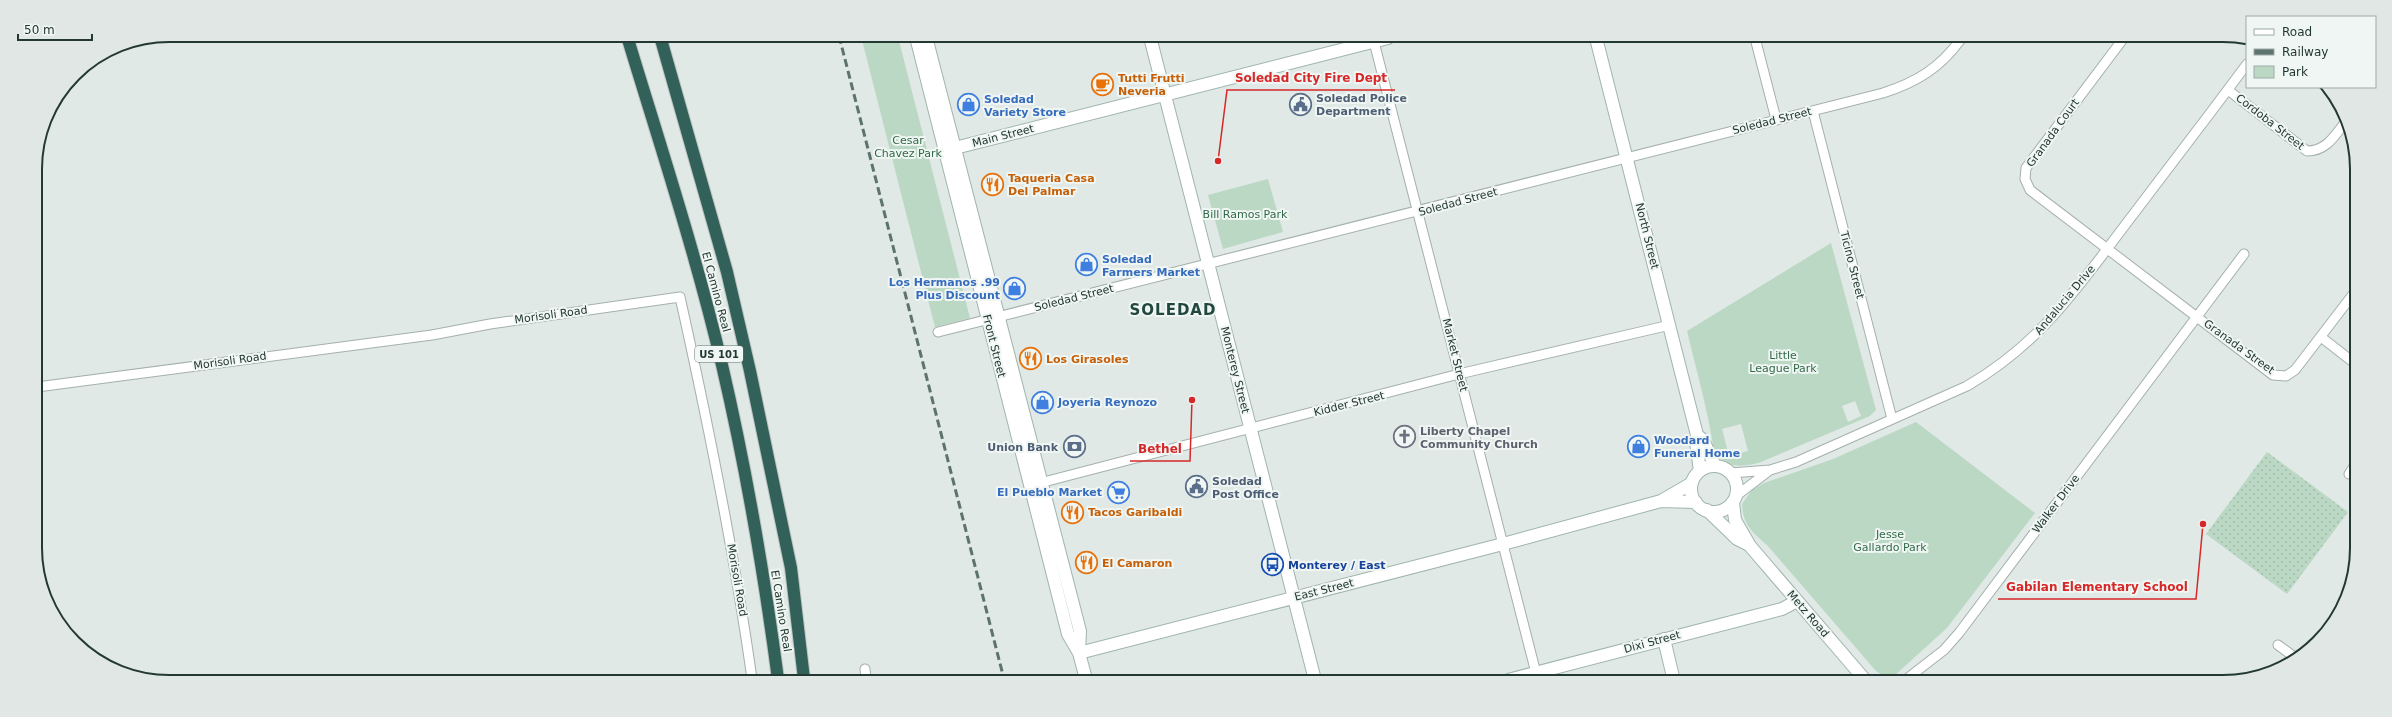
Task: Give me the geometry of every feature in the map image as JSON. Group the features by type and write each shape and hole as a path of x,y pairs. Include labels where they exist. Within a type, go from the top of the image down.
{"highway":[{"name":"El Camino Real","path":"629,42 700,281 722,365 755,530 777,675"},
{"name":"El Camino Real","path":"662,42 727,272 750,371 791,568 804,675"}],"street":[{"name":"Front Street","path":"918,42 950,149"},
{"name":"Front Street","path":"927,42 950,149 1035,484 1080,631 1079,653 1085,675"},
{"name":"Monterey Street","path":"1151,42 1314,675"},
{"name":"Main Street","path":"950,149 1165,96 1362,42"},
{"name":"Market Street","path":"1374,42 1536,672"},
{"name":"North Street","path":"1597,42 1698,434 1703,440 1715,466"},
{"path":"1756,42 1776,119"},
{"name":"Soledad Street","path":"938,332 1418,212 1776,119 1883,93 1912,83 1930,72 1958,42"},
{"name":"Granada Court","path":"2107,249 2030,190 2026,168 2121,42"},
{"name":"Andalucia Drive","path":"1731,473 1770,470 1796,462 1966,386 2016,353 2055,315 2246,65"},
{"name":"Cordoba Street","path":"2228,90 2307,151 2319,151 2329,144 2342,126"},
{"name":"Ticino Street","path":"1813,111 1892,419"},
{"name":"Granada Street","path":"2107,249 2273,375 2286,376 2295,370 2350,298"},
{"name":"Walker Drive","path":"1912,675 1944,650 1959,634 2244,254"},
{"name":"Morisoli Road","path":"42,386 432,335 490,324 680,296 711,439 740,594 751,675"},
{"name":"Kidder Street","path":"1035,484 1459,374 1670,325"},
{"path":"2321,337 2350,359"},
{"name":"North Street","path":"1698,434 1696,442 1700,471"},
{"path":"1709,466 1715,466 1731,473 1737,484 1735,499 1723,510 1707,510 1696,502 1692,494 1692,483 1700,471 1709,466"},
{"name":"Andalucia Drive","path":"1735,499 1770,470"},
{"name":"East Street","path":"1079,653 1503,544 1661,501 1692,483"},
{"name":"Metz Road","path":"1735,499 1735,520 1750,546 1861,675"},
{"name":"East Street","path":"1661,501 1696,502"},
{"name":"Metz Road","path":"1707,510 1737,539 1750,546"},
{"name":"Dixi Street","path":"1526,675 1664,638 1782,609 1797,601"},
{"path":"1664,638 1673,675"},
{"path":"2278,645 2291,655"},
{"path":"865,669 866,675"}],"green space":[{"name":"Cesar Chavez Park","path":"863,42 899,42 970,318 935,327"},
{"name":"Bill Ramos Park","path":"1268,179 1283,232 1223,249 1208,195"},
{"name":"Little League Park","path":"1831,243 1876,410 1870,416 1761,462 1739,466 1729,464 1719,457 1714,449 1705,402 1687,331","holes":["1855,401 1861,416 1848,422 1842,406","1741,424 1748,451 1729,456 1722,429"]},
{"name":"Jesse Gallardo Park","path":"1916,422 2035,513 1947,628 1895,675 1882,675 1876,671 1767,545 1749,528 1744,517 1742,504 1752,490 1764,483 1833,459"},
{"path":"2267,452 2348,512 2287,594 2206,534"}],"railway":[{"path":"841,42 1003,675"}],"place":[{"name":"Tutti Frutti Neveria","path":"1103,84"},
{"name":"Soledad Police Department","path":"1301,104"},
{"name":"Soledad Variety Store","path":"969,105"},
{"name":"Soledad City Fire Dept","path":"1218,161"},
{"name":"Taqueria Casa Del Palmar","path":"993,184"},
{"name":"Soledad Farmers Market","path":"1086,265"},
{"name":"Los Hermanos .99 Plus Discount","path":"1015,288"},
{"name":"Los Girasoles","path":"1030,359"},
{"name":"Bethel","path":"1192,400"},
{"name":"Joyeria Reynozo","path":"1043,402"},
{"name":"Liberty Chapel Community Church","path":"1404,437"},
{"name":"Woodard Funeral Home","path":"1638,446"},
{"name":"Union Bank","path":"1074,447"},
{"name":"Soledad Post Office","path":"1197,487"},
{"name":"El Pueblo Market","path":"1118,492"},
{"name":"Tacos Garibaldi","path":"1073,512"},
{"name":"Gabilan Elementary School","path":"2203,524"},
{"name":"El Camaron","path":"1087,563"},
{"name":"Monterey / East","path":"1273,565"}],"district":[{"name":"SOLEDAD","path":"1173,310"}]}
